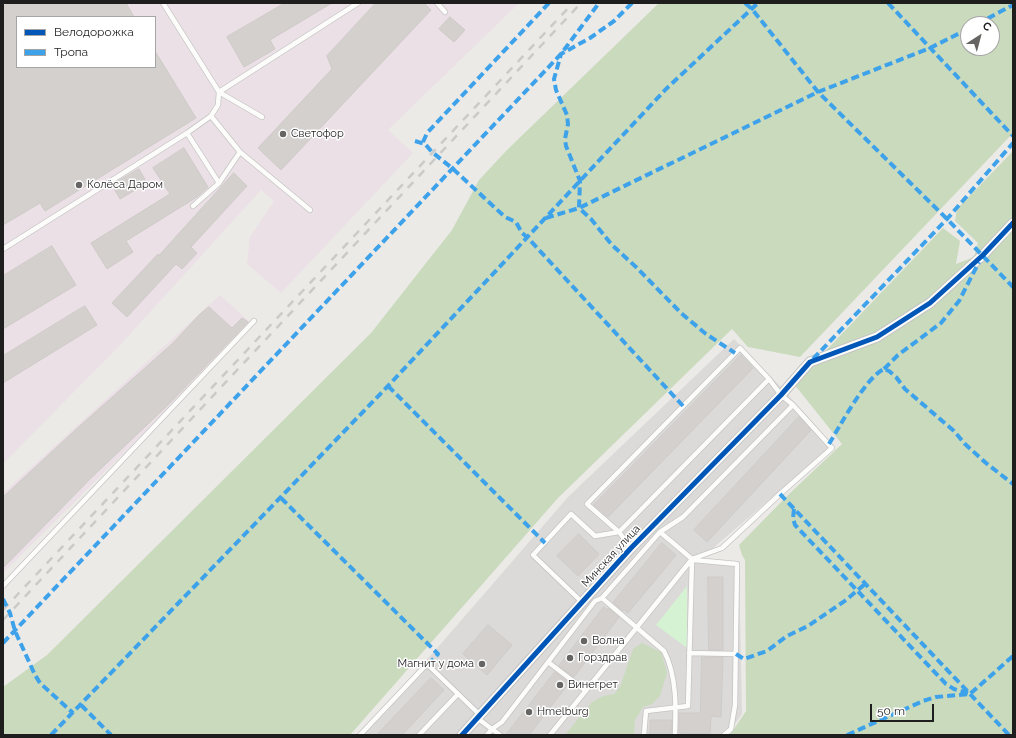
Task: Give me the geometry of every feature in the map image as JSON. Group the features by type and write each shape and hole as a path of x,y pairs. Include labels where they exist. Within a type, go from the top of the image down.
{"street":[{"name":"Минская улица","path":"462,735 631,548 781,395 810,362 876,337 930,303 983,255 1013,223"}],"lane":[{"path":"163,3 219,92 262,117"},
{"path":"219,92 358,3"},
{"path":"437,3 445,12"},
{"path":"3,249 187,133 211,116 218,105 219,92"},
{"path":"211,116 240,152 310,210"},
{"path":"187,133 219,183"},
{"path":"193,206 219,183 240,152"},
{"path":"3,586 254,321"},
{"path":"550,735 638,628 692,559 722,548 832,448 793,405 781,395 769,379 740,348 587,504 618,532 631,548"},
{"path":"582,602 533,555 571,514 595,536 618,532 769,379"},
{"path":"487,735 492,729 502,722 595,601 602,598 660,532 683,517 793,405"},
{"path":"660,532 692,559 737,564 735,704 731,728 724,735"},
{"path":"644,735 646,711 688,706 692,559"},
{"path":"602,598 664,651 670,662 676,707 675,735"},
{"path":"689,652 736,654"},
{"path":"548,662 586,691"},
{"path":"360,735 427,664 492,729 500,735"},
{"path":"419,735 458,694"}],"shaded area":[{"path":"3,3 519,3 388,130 413,153 281,293 247,264 250,237 274,201 261,190 122,343 3,464"},
{"path":"220,295 250,322 165,412 3,573 3,493"},
{"path":"734,339 782,388 833,445 698,561 739,562 742,714 727,735 357,735 432,654 568,497"}],"green space":[{"path":"659,3 1013,3 1013,133 800,357 748,347 732,329 558,498 350,735 3,735 3,687 47,655 371,333 452,230 479,180 506,151"},
{"path":"1013,151 1013,735 730,735 746,711 745,560 739,545 788,495 842,444 794,384 943,228 960,241 956,264 974,257 978,243 955,221 957,209"},
{"path":"687,586 687,648 656,625"},
{"path":"642,643 661,652 667,673 660,696 652,704 643,707 635,720 634,735 565,735 592,702 603,696 614,694 620,687 633,649"}],"building":[{"path":"9,3 126,3 133,16 16,16 16,68 156,68 156,53 196,118 45,211 40,203 3,225 3,7"},
{"path":"285,3 332,3 270,40 275,49 244,67 227,37"},
{"path":"376,3 424,3 431,10 281,170 258,148 332,69 327,56"},
{"path":"450,17 465,30 454,42 439,29"},
{"path":"184,148 208,187 197,197 126,241 133,252 107,269 91,243 170,194 153,168"},
{"path":"139,169 147,183 120,199 112,185"},
{"path":"234,173 247,186 191,247 197,253 182,269 176,264 127,317 112,303 158,254 159,255"},
{"path":"52,246 76,285 3,329 3,276"},
{"path":"85,306 97,325 3,383 3,356"},
{"path":"209,307 232,328 242,318 248,322 168,405 91,478 3,568 3,497 173,343 200,314"},
{"path":"741,355 753,368 608,517 594,505"},
{"path":"799,417 811,430 707,542 694,530"},
{"path":"579,534 599,554 578,576 557,556"},
{"path":"662,543 676,555 628,613 624,610 623,611 613,603"},
{"path":"708,577 723,577 723,650 709,650"},
{"path":"604,607 607,610 608,608 619,617 574,677 559,666"},
{"path":"488,625 512,645 487,675 463,654"},
{"path":"702,657 723,657 721,717 711,716 710,734 679,733 679,713 700,713"},
{"path":"555,672 569,683 529,735 506,735"},
{"path":"431,678 444,690 402,735 377,735"},
{"path":"651,720 672,720 671,735 650,735"}],"railway":[{"path":"3,610 573,3"},
{"path":"3,620 581,3"}],"marked path":[{"path":"423,142 427,133 549,3"},
{"path":"3,643 561,54 599,3"},
{"path":"632,3 614,21 590,38 561,54 554,79 556,90 567,115 568,124 565,139 566,146 580,181 579,208 591,219 612,245 681,313 706,334 735,353"},
{"path":"745,3 752,9 818,92 947,219 1013,287"},
{"path":"51,735 388,386 666,89 758,3"},
{"path":"888,3 1013,136"},
{"path":"992,16 1013,5"},
{"path":"546,218 579,208 818,92 930,48 960,33"},
{"path":"415,141 425,144 505,217 516,222 522,233 683,406"},
{"path":"813,359 947,219 1013,143"},
{"path":"884,369 898,355 941,323 959,301 979,262"},
{"path":"829,444 846,414 869,382 884,369 896,377 905,389 954,431 965,444 986,463 1013,484"},
{"path":"388,386 545,543"},
{"path":"780,494 1009,735"},
{"path":"281,498 438,654 428,665"},
{"path":"794,509 793,518 795,525 946,684 954,689 968,693"},
{"path":"736,654 744,659 767,651 787,636 808,626 846,600 865,584"},
{"path":"3,599 10,613 15,631 35,675 40,683 73,713"},
{"path":"847,735 923,701 936,697 970,694 1013,656"},
{"path":"81,705 111,735"}],"cycle path":[{"path":"462,735 631,548 781,395 810,362 877,337 930,303 983,255 1013,223"}],"place":[{"name":"Светофор","path":"283,134"},
{"name":"Колёса Даром","path":"79,185"},
{"name":"Волна","path":"584,641"},
{"name":"Горздрав","path":"570,658"},
{"name":"Магнит у дома","path":"482,664"},
{"name":"Винегрет","path":"560,685"},
{"name":"Hmelburg","path":"529,712"}]}
